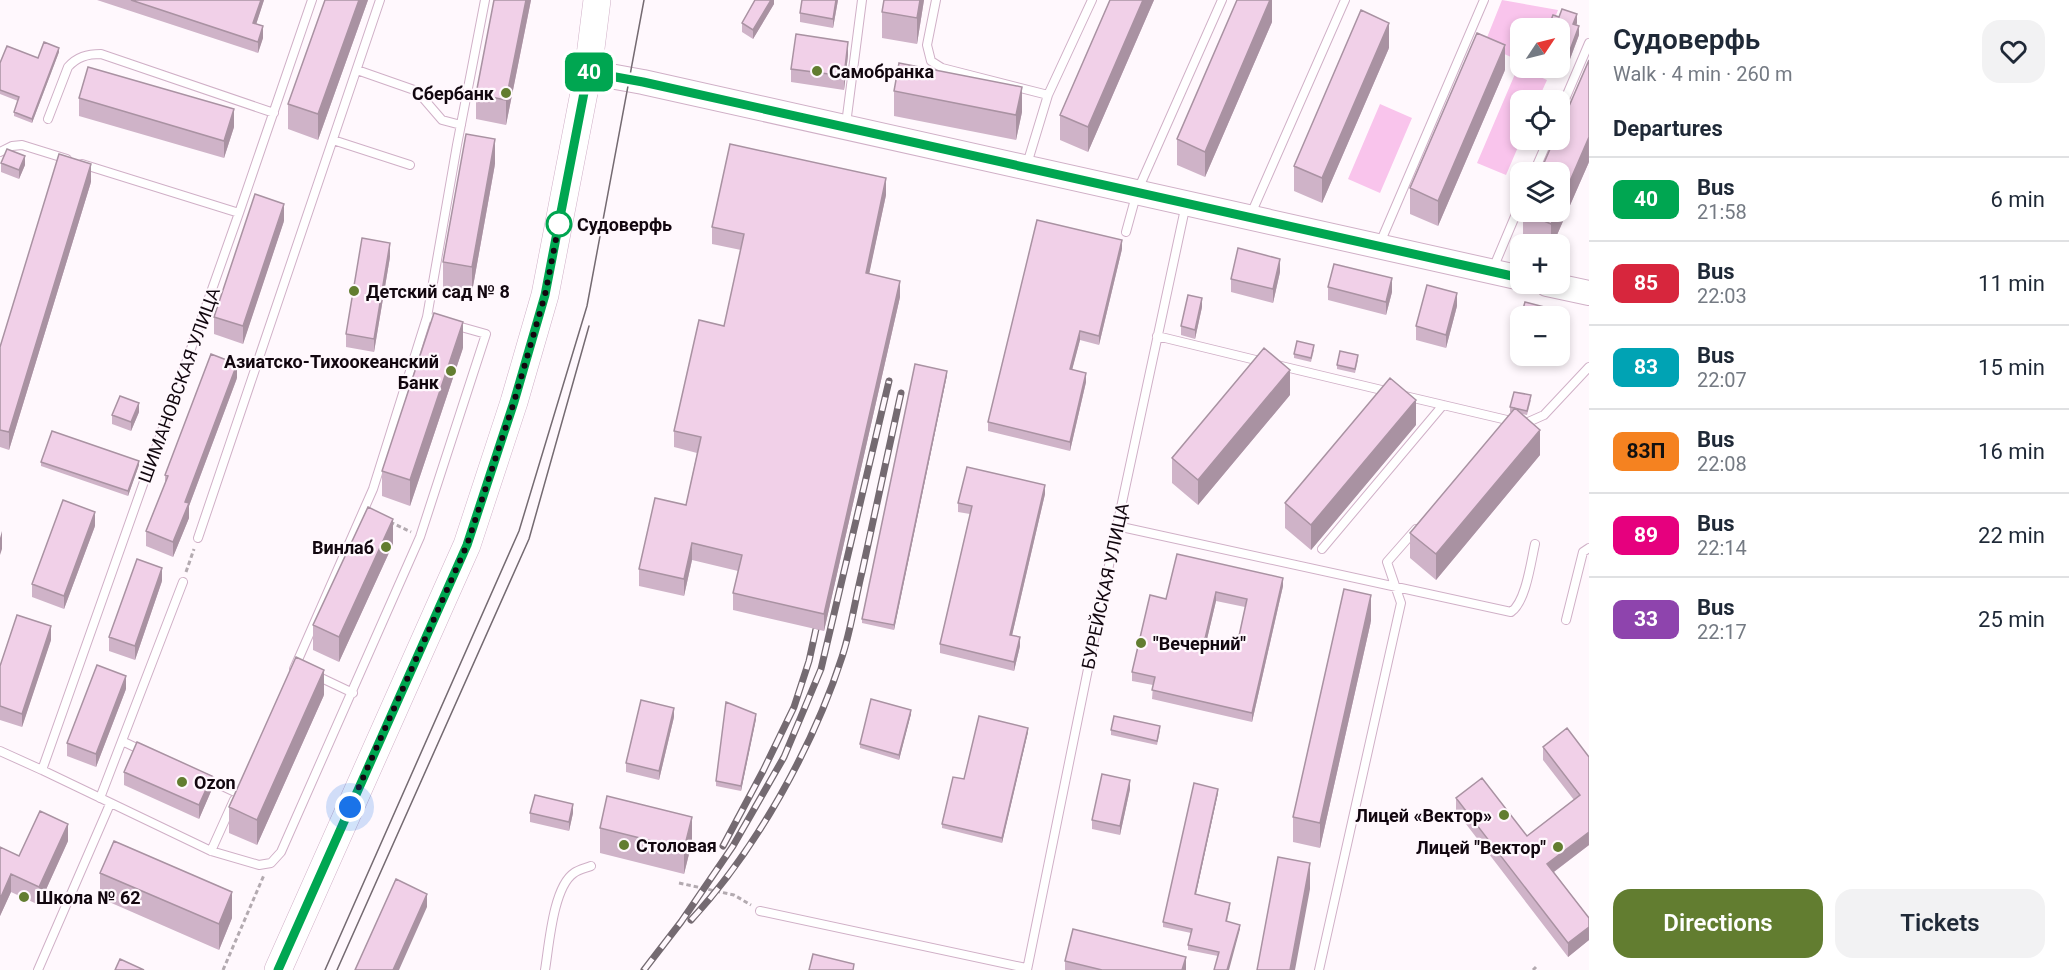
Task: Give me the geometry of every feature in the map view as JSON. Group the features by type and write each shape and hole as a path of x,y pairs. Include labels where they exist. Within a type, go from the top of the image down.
{"main road":[{"path":"278,970 471,534 511,412 545,295 588,72 597,0"}],"street":[{"path":"588,72 643,82 1510,275"},
{"path":"1570,289 1589,293"}],"lane":[{"name":"ШИМАНОВСКАЯ УЛИЦА","path":"42,770 312,0"},
{"path":"198,538 380,0"},
{"path":"290,677 373,489 427,317 485,0"},
{"path":"845,127 861,0"},
{"path":"936,0 927,45 931,61 942,68 1048,95"},
{"path":"1026,167 1048,95 1092,0"},
{"path":"1126,232 1137,192 1222,0"},
{"path":"1250,217 1345,0"},
{"path":"1378,246 1484,0"},
{"path":"1569,90 1589,43"},
{"path":"48,119 68,68 74,61 92,54 101,54 274,113"},
{"path":"357,70 417,91 442,120 461,125"},
{"path":"333,140 410,165"},
{"path":"0,152 12,146 22,145 239,213"},
{"name":"БУРЕЙСКАЯ УЛИЦА","path":"1026,969 1186,203"},
{"path":"1492,271 1513,222"},
{"path":"0,751 211,851 260,865 272,863 281,852 420,537 486,334 427,317"},
{"path":"1157,336 1526,423 1544,415 1589,367"},
{"path":"1322,549 1443,405"},
{"path":"1499,429 1507,420"},
{"path":"1319,970 1401,603 1387,562 1425,518"},
{"path":"1117,526 1511,612 1517,607 1521,598 1535,544"},
{"path":"1566,620 1583,552 1589,548"},
{"path":"100,798 183,582"},
{"path":"295,666 352,693"},
{"path":"122,741 153,755"},
{"path":"195,774 237,793"},
{"path":"211,851 242,782"},
{"path":"38,970 110,804"},
{"path":"545,970 552,922 559,895 573,873 591,866"},
{"path":"760,911 1026,969"}],"path":[{"path":"364,510 420,537"},
{"path":"183,582 198,538"},
{"path":"223,970 261,884 265,869"},
{"path":"679,883 734,895 760,911"}],"shaded area":[{"path":"1502,0 1558,10 1555,18 1510,18 1510,57 1484,45"},
{"path":"1513,78 1547,80 1542,90 1510,90 1510,150 1517,150 1506,175 1477,163"},
{"path":"1380,104 1412,118 1380,193 1348,179"}],"building":[{"path":"131,0 261,0 253,23 263,26 258,42"},
{"path":"325,0 359,0 318,114 288,104"},
{"path":"494,0 526,0 506,100 476,94"},
{"path":"755,0 771,0 753,30 742,23"},
{"path":"802,0 836,0 833,19 800,13"},
{"path":"884,0 920,0 917,18 882,12"},
{"path":"1110,0 1143,0 1088,127 1060,115"},
{"path":"1237,0 1270,0 1205,152 1177,139"},
{"path":"1562,9 1577,14 1573,24 1579,26 1570,50 1570,18 1552,18 1553,15 1559,17"},
{"path":"1361,10 1389,23 1322,178 1294,166"},
{"path":"1477,33 1505,45 1438,201 1410,188"},
{"path":"796,34 848,42 844,76 791,69"},
{"path":"44,42 59,48 32,119 14,112 19,97 0,90 0,63 7,46 38,58"},
{"path":"1589,60 1589,137 1570,181 1570,162 1544,162 1550,150 1570,150 1570,104"},
{"path":"899,63 1022,87 1016,115 894,91"},
{"path":"88,67 234,109 224,141 79,98"},
{"path":"466,134 495,139 472,267 443,262"},
{"path":"730,144 886,178 866,273 900,281 824,614 733,593 742,555 692,543 684,579 639,569 655,498 686,505 701,437 674,431 699,320 724,326 744,234 712,227"},
{"path":"7,149 25,156 19,170 1,163"},
{"path":"59,154 91,164 9,432 0,430 0,347"},
{"path":"255,194 284,204 243,326 214,317"},
{"path":"1037,220 1122,240 1099,336 1080,331 1070,369 1086,373 1070,442 988,422"},
{"path":"362,238 390,243 374,339 346,334"},
{"path":"1238,248 1280,259 1273,289 1231,279"},
{"path":"1334,264 1392,278 1386,302 1328,287"},
{"path":"1427,285 1457,293 1446,335 1416,326"},
{"path":"1188,295 1202,298 1195,330 1181,326"},
{"path":"1525,302 1540,306 1524,306"},
{"path":"434,313 463,322 410,480 382,471"},
{"path":"1297,341 1314,345 1311,358 1294,354"},
{"path":"1264,348 1290,370 1198,480 1172,458"},
{"path":"1340,351 1358,355 1355,369 1337,365"},
{"path":"211,354 237,364 185,502 189,503 173,542 146,531"},
{"path":"915,364 947,371 894,625 862,619"},
{"path":"1390,378 1416,400 1311,525 1285,503"},
{"path":"1514,392 1531,395 1527,411 1510,407"},
{"path":"120,396 139,403 131,422 112,415"},
{"path":"1515,408 1540,430 1436,554 1410,533"},
{"path":"52,431 139,461 128,491 41,462"},
{"path":"967,467 1045,485 1010,635 1020,637 1014,662 940,644 972,506 958,503"},
{"path":"63,500 95,512 64,596 32,584"},
{"path":"368,507 393,519 339,637 313,625"},
{"path":"1177,554 1283,578 1252,713 1152,690 1155,677 1132,672 1150,595 1166,599","holes":["1216,592 1247,599 1236,650 1204,643"]},
{"path":"137,559 162,568 135,646 109,637"},
{"path":"1344,589 1371,595 1320,823 1293,817"},
{"path":"17,615 51,626 22,714 0,706 0,666"},
{"path":"296,657 324,670 257,820 229,807"},
{"path":"97,665 126,676 96,754 67,743"},
{"path":"871,699 911,710 899,755 860,744"},
{"path":"641,700 674,708 659,771 626,763"},
{"path":"726,702 756,714 741,786 716,781"},
{"path":"979,716 1028,728 1002,838 942,824 953,777 964,779"},
{"path":"1114,716 1160,726 1157,741 1111,730"},
{"name":"Лицей \"Вектор\"","path":"1567,728 1589,757 1589,832 1547,864 1589,918 1589,927 1568,943 1456,798 1482,778 1527,836 1580,795 1543,747"},
{"path":"137,742 212,776 199,805 124,772"},
{"path":"1102,774 1130,780 1120,826 1092,820"},
{"path":"1194,783 1218,789 1195,894 1230,903 1226,921 1240,925 1227,970 1214,970 1219,952 1188,945 1192,929 1163,922"},
{"path":"535,795 573,804 569,822 530,813"},
{"path":"607,796 692,817 684,849 600,828"},
{"path":"40,811 68,824 39,887 11,874 0,899 0,847 19,856"},
{"path":"114,841 232,892 219,924 100,873"},
{"path":"1278,857 1310,863 1290,970 1257,970"},
{"path":"396,879 427,894 393,970 355,970"},
{"path":"1073,929 1186,957 1182,970 1102,970 1065,961"},
{"path":"813,954 854,964 853,970 809,970"},
{"path":"120,959 144,970 115,970"}],"tram line":[{"path":"325,970 519,531 587,306 644,0"},
{"path":"337,970 529,539 589,326"}],"railway":[{"path":"644,970 681,922 733,846 784,757 821,669 889,381"},
{"path":"691,920 715,892 760,830 799,761 830,691 848,636 901,393"},
{"path":"723,846 794,707 809,661 816,629"}],"bus line":[{"name":"40","path":"278,970 467,545 491,477 545,295 588,72 643,82 1510,276"}],"place":[{"name":"Самобранка","path":"817,71"},
{"name":"Сбербанк","path":"506,93"},
{"name":"Судоверфь","path":"559,224"},
{"name":"Детский сад № 8","path":"354,291"},
{"name":"Азиатско-Тихоокеанский Банк","path":"451,371"},
{"name":"Винлаб","path":"386,547"},
{"name":"\"Вечерний\"","path":"1141,643"},
{"name":"Ozon","path":"182,782"},
{"name":"Лицей «Вектор»","path":"1504,815"},
{"name":"Столовая","path":"624,845"},
{"name":"Лицей \"Вектор\"","path":"1558,847"},
{"name":"Школа № 62","path":"24,897"}],"route":[{"path":"350,807 467,545 491,477 545,295 559,224"}]}
